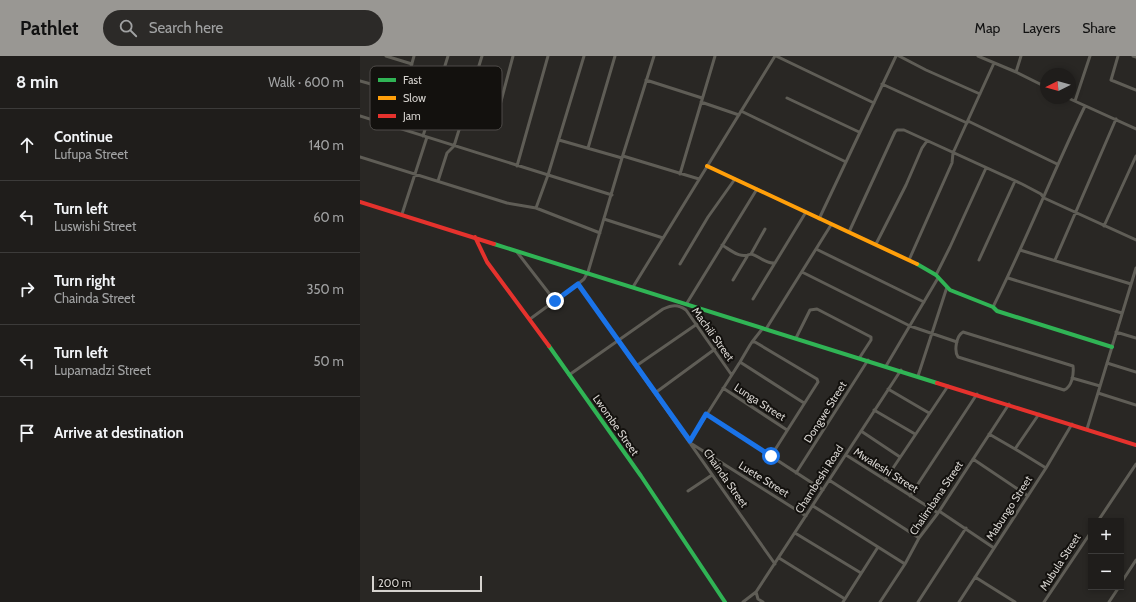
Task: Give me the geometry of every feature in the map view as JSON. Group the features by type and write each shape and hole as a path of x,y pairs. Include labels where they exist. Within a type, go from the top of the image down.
{"street":[{"path":"386,56 412,64 414,56"},
{"path":"445,66 448,56"},
{"path":"479,66 482,56"},
{"path":"502,97 513,56"},
{"path":"517,166 548,56"},
{"path":"536,208 548,175 584,56"},
{"path":"588,148 615,56"},
{"path":"530,319 578,284 584,279 588,272 654,56"},
{"path":"680,174 715,56"},
{"path":"633,287 776,56 874,103"},
{"path":"819,219 882,84 898,56 980,94"},
{"path":"978,56 1040,84"},
{"path":"1016,72 1021,56"},
{"path":"1076,99 1090,56"},
{"path":"1118,56 1111,80 1136,90"},
{"path":"909,260 952,163 953,153 994,63"},
{"path":"646,80 739,115"},
{"path":"360,81 370,84"},
{"path":"882,84 1057,164"},
{"path":"788,98 859,132"},
{"path":"1076,102 1136,129"},
{"path":"993,307 1008,278 1044,198 1057,164 1085,106"},
{"path":"741,111 846,162"},
{"path":"360,116 370,119"},
{"path":"1055,260 1116,119"},
{"path":"404,130 612,195"},
{"path":"402,214 416,174 427,130"},
{"path":"438,181 447,153 454,146 459,130"},
{"path":"849,232 897,130 904,130 1015,181 1041,194 1044,198 1136,240"},
{"path":"559,140 699,179"},
{"path":"876,244 906,185 922,148 927,141"},
{"path":"1104,226 1136,156"},
{"path":"360,157 507,203 536,208 600,232"},
{"path":"707,166 909,260 937,276 950,290 993,307 1007,315 1112,348"},
{"path":"886,366 924,302 986,168"},
{"path":"680,264 708,217 735,179"},
{"path":"979,260 1015,181"},
{"path":"569,375 663,309 672,305 680,307 685,303 757,189"},
{"path":"360,202 860,357 1136,445"},
{"path":"753,298 806,212"},
{"path":"604,219 663,238"},
{"path":"690,442 731,374 802,272 831,225"},
{"path":"733,280 765,229"},
{"name":"Lwombe Street","path":"475,237 487,262 530,319 641,476 724,602"},
{"path":"722,245 741,256 754,254 768,262 775,263"},
{"path":"816,249 924,302"},
{"path":"516,250 555,301"},
{"path":"1020,250 1131,284"},
{"path":"1087,429 1136,268"},
{"path":"802,272 910,326 957,342"},
{"path":"1008,278 1122,313"},
{"name":"Chainda Street","path":"578,284 775,564"},
{"path":"918,376 947,286"},
{"name":"Machili Street","path":"680,307 686,310 715,349 731,374"},
{"path":"796,338 810,310 817,309 871,337 871,340 860,357"},
{"path":"636,366 696,324"},
{"path":"963,332 1073,366 1074,371 1069,386 1064,390 958,357 956,354 957,342 960,333 963,332"},
{"path":"1116,332 1136,338"},
{"path":"752,342 759,343 817,379 818,382 771,456"},
{"path":"654,393 715,349"},
{"name":"Dongwe Street","path":"796,473 868,360"},
{"path":"740,362 804,403"},
{"path":"1107,362 1136,372"},
{"name":"Chambeshi Road","path":"743,602 756,592 901,370"},
{"path":"1072,378 1100,386"},
{"path":"885,480 948,386"},
{"name":"Lunga Street","path":"723,388 787,430"},
{"path":"888,389 929,413"},
{"path":"1098,393 1136,405"},
{"path":"910,496 977,394"},
{"name":"Chalimbana Street","path":"882,602 919,538 939,512 1008,404"},
{"path":"874,410 915,434"},
{"path":"706,414 823,490"},
{"path":"1015,449 1039,414"},
{"name":"Mabungo Street","path":"959,602 1046,468 1072,424"},
{"path":"861,431 900,457"},
{"path":"989,434 1046,468"},
{"name":"Luete Street","path":"690,442 806,516"},
{"name":"Mwaleshi Street","path":"846,455 910,496 966,528 994,548"},
{"path":"973,459 1028,496"},
{"path":"1100,518 1136,464"},
{"path":"688,491 712,475"},
{"path":"829,480 919,538"},
{"path":"813,506 905,564"},
{"path":"918,602 966,528"},
{"path":"795,533 861,573"},
{"name":"Mubula Street","path":"1044,602 1088,536"},
{"path":"779,558 844,600 878,547"},
{"path":"1124,578 1136,560"},
{"path":"975,577 1015,602"},
{"path":"1109,602 1116,590"},
{"path":"756,592 758,599 763,602"}],"traffic: fast":[{"path":"494,244 937,383"},
{"path":"917,264 936,275 950,290 993,307 997,311 1112,347"},
{"path":"549,346 641,476 725,602"}],"traffic: slow":[{"path":"707,166 917,264"}],"traffic: jam":[{"path":"360,202 494,244"},
{"path":"475,237 487,262 549,346"},
{"path":"937,383 1136,445"}],"route":[{"path":"555,301 578,284 599,312 654,393 690,441 706,414 771,456"}]}
